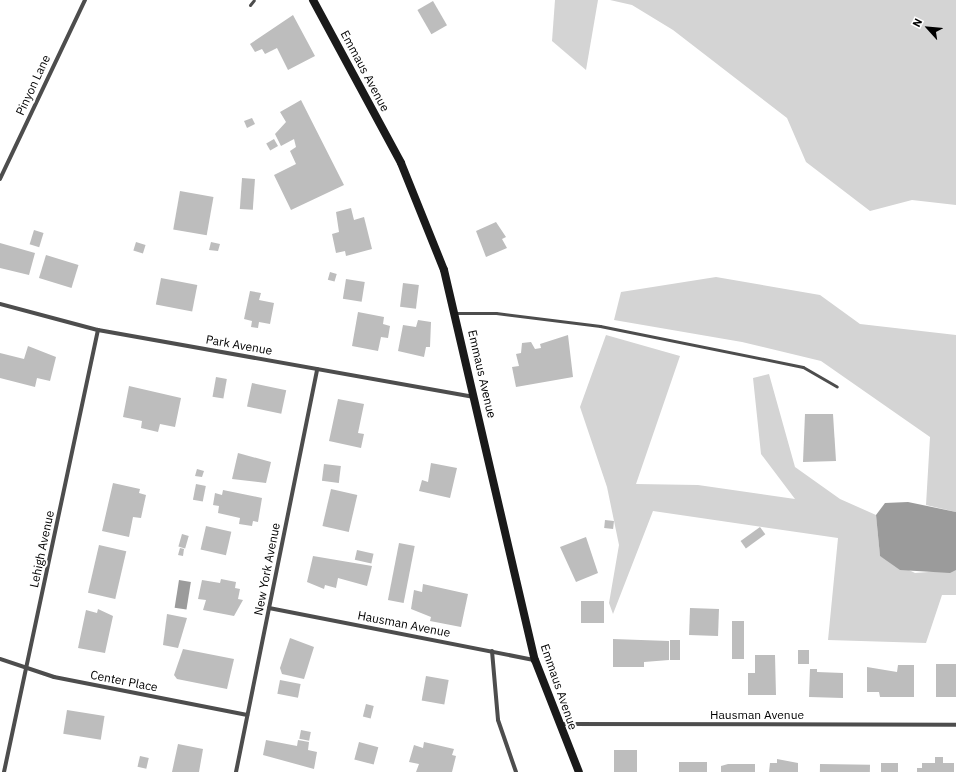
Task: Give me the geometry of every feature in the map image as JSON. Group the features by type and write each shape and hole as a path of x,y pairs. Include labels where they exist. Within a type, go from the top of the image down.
{"main road":[{"name":"Emmaus Avenue","path":"313,0 422,210 456,313 535,660 557,724 579,772"}],"street":[{"name":"Pinyon Lane","path":"0,179 84,0"},
{"name":"Park Avenue","path":"0,304 98,330 476,397"},
{"name":"Lehigh Avenue","path":"4,772 98,330"},
{"name":"New York Avenue","path":"236,772 317,369"},
{"name":"Hausman Avenue","path":"269,608 535,660"},
{"path":"492,651 498,720 516,772"},
{"name":"Center Place","path":"0,658 54,677 247,715"},
{"name":"Hausman Avenue","path":"557,724 956,725"}],"lane":[{"path":"250,5 254,0"},
{"path":"456,313 496,313 600,326 803,367 837,387"}],"shaded area":[{"path":"555,0 598,0 586,70 552,41"},
{"path":"610,0 956,0 956,205 912,200 870,211 806,162 787,118 673,30 632,5"},
{"path":"716,277 820,295 860,324 956,335 956,512 926,505 930,437 821,361 742,342 614,320 621,292"},
{"path":"606,335 680,356 636,484 698,485 795,499 761,454 753,378 769,374 795,467 840,499 876,515 880,556 915,573 956,570 956,595 942,595 926,643 828,640 838,538 653,511 613,614 609,603 619,545 607,487 580,407"},
{"path":"908,502 956,512 956,570 950,573 900,570 880,556 876,515 885,503"},
{"path":"179,580 191,582 186,610 175,608"}],"building":[{"path":"433,1 447,25 431,34 417,10"},
{"path":"293,15 315,56 288,70 277,48 265,54 262,49 255,52 250,44"},
{"path":"301,100 344,185 291,210 274,175 296,164 290,151 296,147 294,139 281,146 275,134 286,122 280,112"},
{"path":"252,118 255,124 247,128 244,121"},
{"path":"274,139 278,146 270,150 266,144"},
{"path":"242,178 255,179 253,210 240,209"},
{"path":"180,191 213,197 207,235 173,229"},
{"path":"351,208 354,220 364,217 372,249 346,256 345,251 336,253 332,234 339,232 336,212"},
{"path":"496,222 506,237 502,239 507,248 486,257 476,231"},
{"path":"34,230 44,233 39,247 30,244"},
{"path":"136,242 146,245 143,254 133,251"},
{"path":"211,242 220,244 218,251 209,250"},
{"path":"0,243 35,253 29,275 0,268"},
{"path":"46,255 79,265 71,288 39,278"},
{"path":"330,272 337,274 335,282 328,280"},
{"path":"161,278 197,285 192,312 156,305"},
{"path":"346,279 365,282 362,302 343,299"},
{"path":"403,283 419,285 416,309 400,307"},
{"path":"250,291 261,293 259,300 274,303 270,324 259,322 258,328 251,327 252,321 244,319"},
{"path":"358,312 384,317 383,324 390,326 388,338 381,337 378,351 352,346"},
{"path":"418,320 431,322 430,347 426,347 424,357 398,351 403,325 416,327"},
{"path":"568,335 573,377 516,387 512,367 519,366 516,354 521,353 522,343 531,342 535,349 541,348 540,344"},
{"path":"28,346 56,357 50,381 37,378 35,387 0,378 0,353 24,359"},
{"path":"216,377 227,379 223,399 213,397"},
{"path":"252,383 286,390 281,414 247,406"},
{"path":"129,386 181,398 175,427 160,424 158,432 141,428 142,421 123,417"},
{"path":"338,399 364,404 358,433 364,434 361,448 329,441"},
{"path":"805,414 833,414 836,461 803,462"},
{"path":"238,453 271,462 266,483 232,479"},
{"path":"431,463 457,468 450,498 419,491 422,480 428,482"},
{"path":"324,464 341,466 339,483 322,481"},
{"path":"197,469 204,471 202,477 195,476"},
{"path":"113,483 140,489 139,493 146,495 141,518 133,517 129,537 102,531"},
{"path":"196,484 206,486 203,502 193,500"},
{"path":"331,489 357,495 349,532 322,526"},
{"path":"223,490 262,498 258,522 253,521 252,526 239,524 240,518 218,513 219,506 213,505 215,493 222,495"},
{"path":"605,520 614,521 613,529 604,528"},
{"path":"206,526 231,532 226,555 201,549"},
{"path":"760,527 765,534 746,548 741,541"},
{"path":"182,534 189,536 185,548 178,546"},
{"path":"586,537 598,573 576,582 560,547"},
{"path":"399,543 415,546 404,603 388,600"},
{"path":"99,545 126,551 115,599 88,593"},
{"path":"180,548 184,549 183,556 178,555"},
{"path":"357,550 374,554 371,564 355,560"},
{"path":"313,556 372,566 367,586 338,578 336,588 325,585 324,589 307,582"},
{"path":"221,579 236,582 235,588 240,589 238,599 243,600 234,616 203,610 206,600 198,599 202,580 220,583"},
{"path":"423,584 468,594 461,627 430,621 431,617 411,609 414,590 422,592"},
{"path":"581,601 604,601 604,623 581,623"},
{"path":"690,608 719,609 718,636 689,635"},
{"path":"98,609 113,616 105,653 78,648 86,610 97,613"},
{"path":"167,614 187,618 178,648 163,645"},
{"path":"732,621 744,621 744,659 732,659"},
{"path":"290,638 314,647 304,679 282,674 280,668"},
{"path":"613,639 669,641 669,660 644,662 644,667 613,667"},
{"path":"670,640 680,640 680,660 670,660"},
{"path":"183,649 234,659 227,689 177,679 174,675"},
{"path":"798,650 809,650 809,664 798,664"},
{"path":"755,655 775,655 776,695 748,695 748,673 755,673"},
{"path":"936,664 956,664 956,697 936,697"},
{"path":"898,665 914,665 914,697 880,697 879,692 867,692 867,667 897,672"},
{"path":"810,669 817,669 817,672 843,673 843,698 809,697"},
{"path":"426,676 449,680 444,705 422,701"},
{"path":"280,680 301,684 298,698 277,694"},
{"path":"366,704 374,706 371,719 363,717"},
{"path":"67,710 105,716 101,740 63,734"},
{"path":"301,730 311,732 309,741 299,739"},
{"path":"266,740 297,746 298,740 309,742 308,750 317,752 314,769 263,755"},
{"path":"359,742 378,747 374,765 354,759"},
{"path":"424,742 454,749 452,755 456,756 452,772 416,772 419,764 409,762 414,745 423,748"},
{"path":"178,744 203,749 199,772 172,772"},
{"path":"614,750 637,750 637,772 614,772"},
{"path":"140,756 149,758 146,769 138,767"},
{"path":"935,757 943,757 943,763 954,763 954,772 917,772 917,768 922,768 922,763 935,763"},
{"path":"777,759 798,763 798,772 769,772 770,763 777,763"},
{"path":"679,762 707,762 707,772 679,772"},
{"path":"881,763 898,763 898,772 881,772"},
{"path":"728,764 755,764 755,772 721,772 721,766"},
{"path":"820,764 870,765 870,772 820,772"}]}
